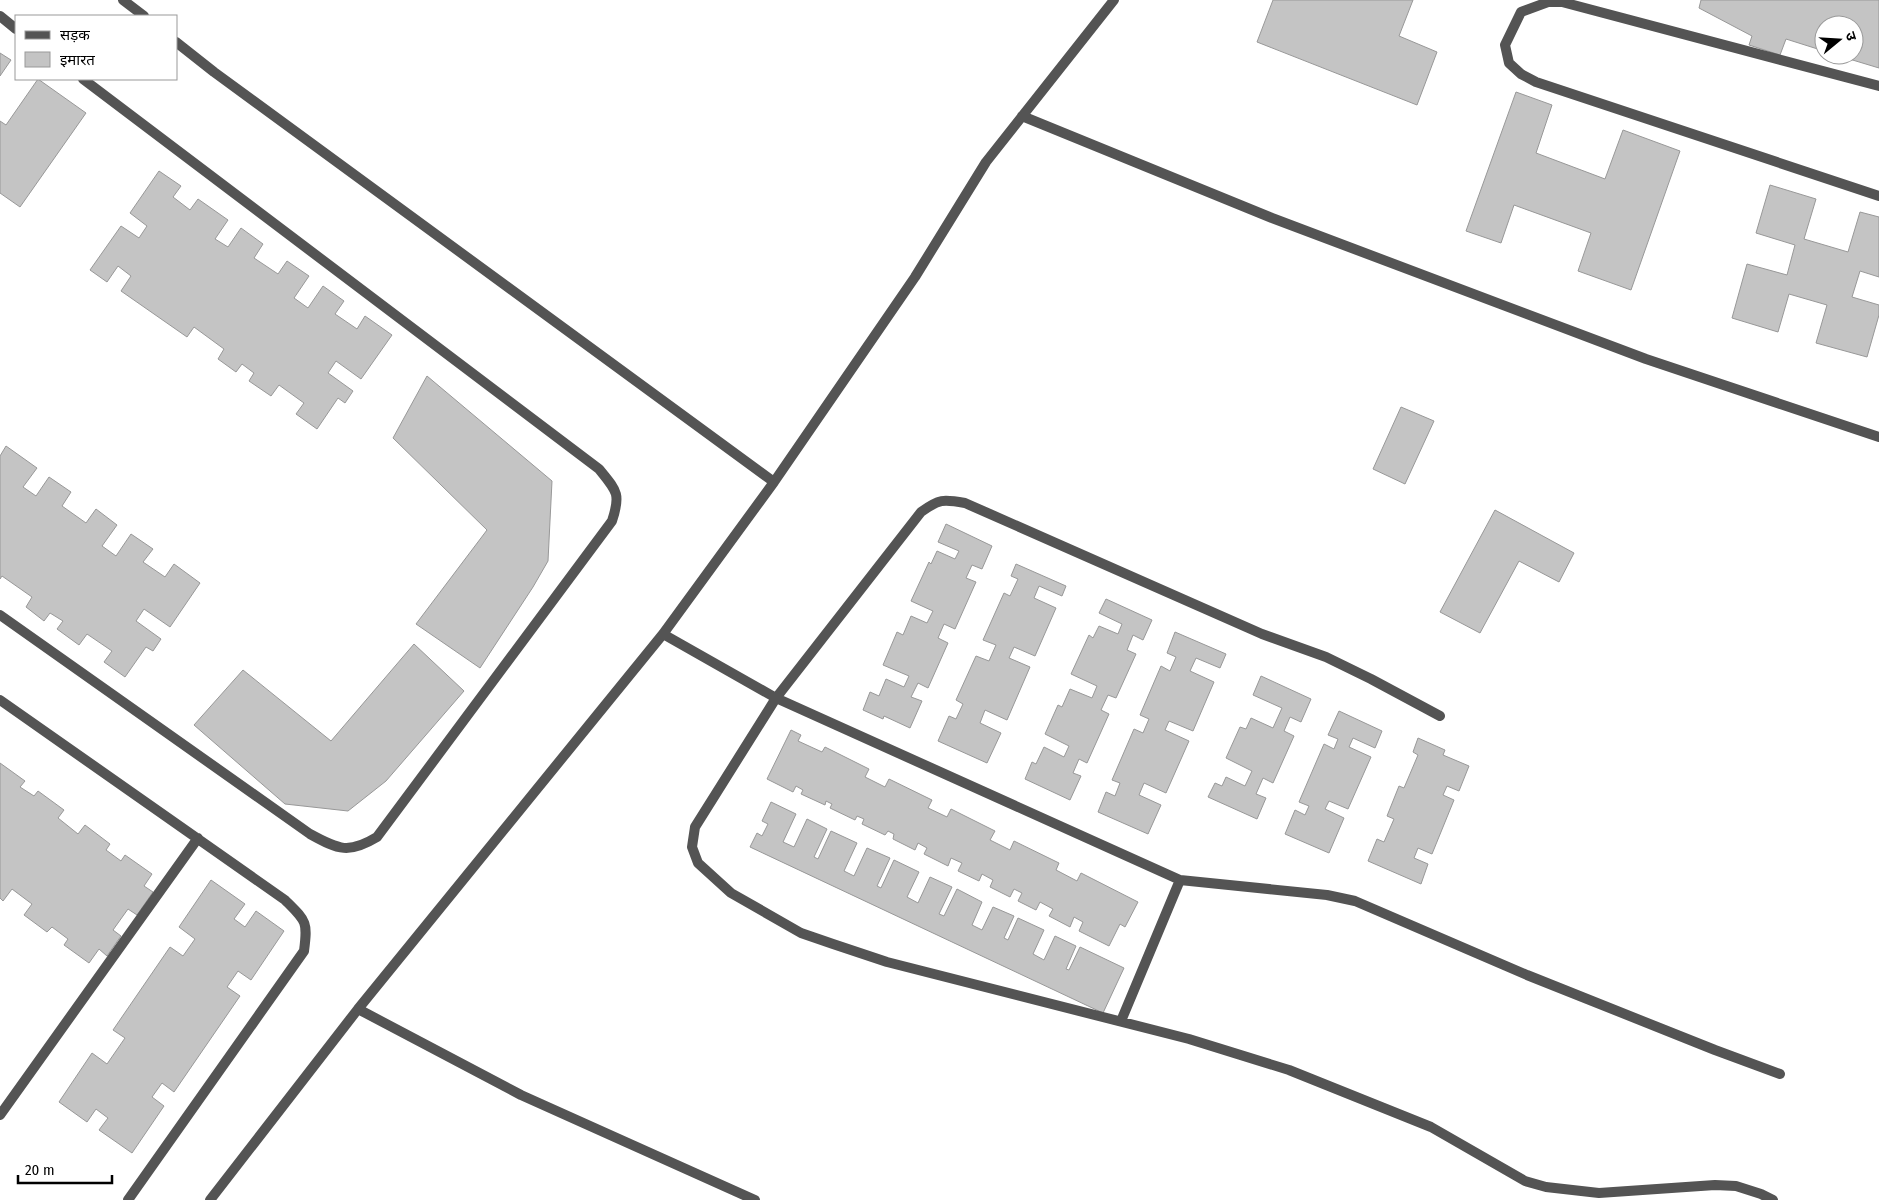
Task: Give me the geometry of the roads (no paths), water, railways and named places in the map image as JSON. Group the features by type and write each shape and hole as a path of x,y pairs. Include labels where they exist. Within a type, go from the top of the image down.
{"street":[{"path":"123,0 143,15"},
{"path":"210,1200 358,1009 663,634 774,482 915,277 986,162 1114,0"},
{"path":"1879,86 1562,2 1548,2 1521,12 1505,45 1510,63 1521,74 1536,82 1879,196"},
{"path":"0,16 15,28"},
{"path":"178,44 214,72 774,482"},
{"path":"0,615 310,834 322,841 350,850 361,847 377,837 612,521 618,502 613,486 599,469 84,80"},
{"path":"1022,116 1272,218 1610,345 1879,437"},
{"path":"1440,716 1371,678 1326,657 1262,634 965,503 950,500 936,502 921,512 776,698 694,828 692,846 698,863 731,893 801,933 888,962 1218,1047 1289,1070 1431,1127 1525,1181 1546,1187 1598,1192 1715,1185 1736,1186 1773,1200"},
{"path":"663,634 776,698 1180,880 1326,895 1355,901 1534,978 1780,1074"},
{"path":"0,700 285,900 302,916 307,930 304,951 128,1200"},
{"path":"0,1115 198,838"},
{"path":"1121,1021 1180,880"},
{"path":"358,1009 521,1095 756,1200"}]}
